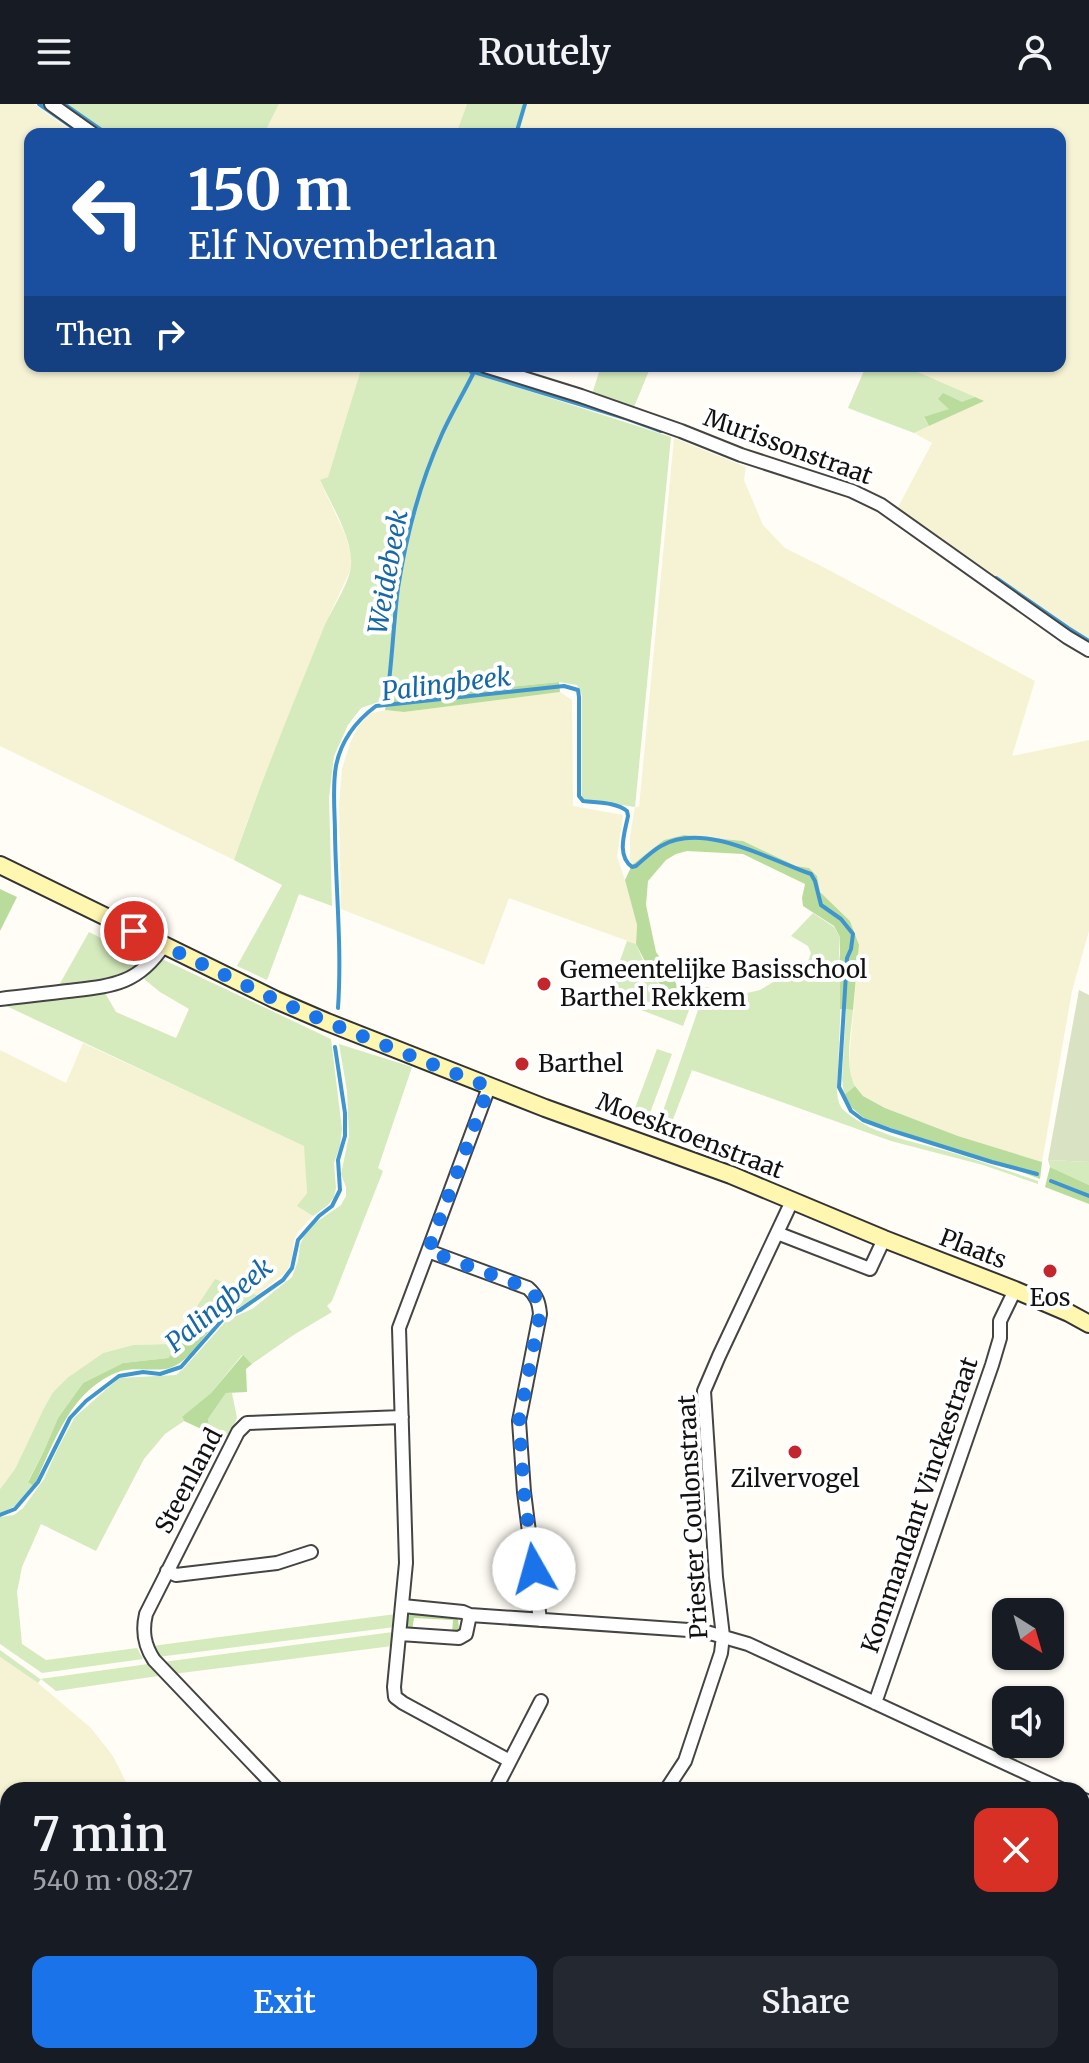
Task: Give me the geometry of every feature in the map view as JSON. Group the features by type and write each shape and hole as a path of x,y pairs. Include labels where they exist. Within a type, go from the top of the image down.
{"main road":[{"name":"Moeskroenstraat","path":"0,865 327,1022 489,1087 731,1175 792,1201"},
{"name":"Plaats","path":"792,1201 1015,1290"},
{"path":"1015,1290 1089,1324"}],"street":[{"path":"51,104 85,128"},
{"name":"Murissonstraat","path":"504,372 861,495 881,505 1089,650"},
{"path":"0,999 116,985 143,971 164,945"},
{"path":"489,1087 399,1328 406,1563 394,1687 395,1697 403,1703 510,1761"},
{"name":"Priester Coulonstraat","path":"671,1782 685,1761 699,1723 721,1653 723,1636 716,1577 704,1391 792,1201"},
{"path":"777,1233 870,1269 884,1239"},
{"path":"428,1251 528,1288 539,1304 540,1314 519,1421 524,1492 540,1620"},
{"name":"Plaats","path":"1000,1321 1015,1290"},
{"name":"Kommandant Vinckestraat","path":"875,1703 992,1365 1000,1338 1000,1321"},
{"name":"Steenland","path":"270,1782 150,1654 143,1627 146,1614 238,1432 247,1423 402,1417"},
{"name":"Steenland","path":"167,1571 176,1575 277,1563 311,1552"},
{"path":"403,1606 470,1615 703,1631 723,1636 748,1644 1046,1782"},
{"path":"400,1634 463,1637 470,1615"},
{"path":"499,1782 541,1701"}],"shaded area":[{"path":"0,104 34,104 68,128 24,128 24,372 360,372 328,477 320,481 345,534 351,554 351,569 330,614 234,860 0,746"},
{"path":"279,104 467,104 458,128 267,128"},
{"path":"526,104 1089,104 1089,639 897,509 932,443 914,433 983,401 918,372 1066,372 1066,128 520,128"},
{"path":"674,438 746,467 744,480 763,525 785,548 1035,681 1012,756 1089,740 1089,931 1072,991 1042,1162 958,1136 885,1108 863,1096 855,1086 849,1062 859,945 850,921 820,892 817,876 809,868 796,866 743,841 685,835 664,840 632,865 630,836 635,807 639,807"},
{"path":"560,692 572,700 573,806 623,815 617,857 637,925 636,944 509,898 484,965 341,909 339,805 342,769 350,743 369,714"},
{"path":"83,1043 305,1146 307,1193 298,1206 313,1216 294,1240 287,1271 257,1295 215,1280 175,1340 169,1344 133,1345 103,1353 67,1378 53,1392 15,1469 0,1489 0,1050 66,1083"},
{"path":"0,1657 38,1683 91,1728 113,1756 126,1782 0,1782"}],"green space":[{"path":"67,104 279,104 267,128 101,128"},
{"path":"467,104 526,104 520,128 458,128"},
{"path":"360,372 471,372 671,437 635,807 582,799 582,695 577,685 559,682 387,699 361,708 348,725 334,756 329,798 332,906 299,894 267,980 237,966 282,885 234,860 324,627 350,571 349,544 320,480 328,477"},
{"path":"599,372 649,372 634,407 592,394"},
{"path":"863,372 918,372 975,397 924,418 929,426 914,433 848,408"},
{"path":"943,393 962,402 975,397 984,401 929,426 924,417 949,409 938,399"},
{"path":"559,682 560,692 404,712 385,710 387,699"},
{"path":"684,835 743,841 796,866 809,868 817,876 820,892 850,921 859,945 853,1010 840,1009 840,937 834,926 803,906 805,884 743,854 687,851 676,854 666,860 648,881 646,905 656,952 672,974 679,991 674,994 668,992 653,977 636,944 637,925 625,880 632,865 664,840"},
{"path":"0,889 17,897 0,931"},
{"path":"813,913 834,927 840,937 842,974 837,1092 842,1108 858,1121 883,1133 994,1166 1038,1181 1038,1184 983,1165 891,1141 692,1070 665,1140 655,1134 706,987 734,996 760,990 808,961 811,953 808,946 791,936"},
{"path":"89,932 147,961 117,978 58,987"},
{"path":"627,941 636,944 650,973 661,986 674,994 679,991 689,1000 691,1005 683,1026 607,997"},
{"path":"162,959 331,1039 342,1129 334,1163 336,1188 328,1205 313,1216 297,1206 307,1193 304,1146 0,1003 105,993 116,1012 176,1038 189,1009 144,979"},
{"path":"1079,990 1089,995 1089,1162 1048,1160"},
{"path":"846,1010 853,1010 849,1059 855,1086 844,1095 842,1079"},
{"path":"339,1044 412,1067 378,1168 383,1171 332,1301 327,1306 332,1312 252,1364 242,1355 211,1393 182,1418 184,1421 165,1434 144,1459 96,1551 41,1524 22,1567 17,1592 22,1644 46,1660 137,1648 143,1659 42,1673 0,1644 0,1517 14,1515 23,1508 44,1479 75,1417 119,1378 176,1375 227,1320 252,1309 292,1277 304,1236 315,1223 341,1205 346,1196 341,1174 349,1136 347,1091"},
{"path":"657,1049 672,1054 647,1121 632,1116"},
{"path":"855,1086 863,1096 885,1108 958,1136 1042,1162 1040,1179 865,1119 852,1108 844,1095"},
{"path":"1048,1160 1089,1162 1089,1185 1050,1167"},
{"path":"1050,1167 1089,1185 1089,1204 1045,1187"},
{"path":"215,1279 257,1295 210,1330 199,1324 184,1326"},
{"path":"199,1324 210,1330 178,1364 165,1369 121,1371 89,1390 66,1418 34,1486 28,1482 58,1418 83,1383 123,1363 168,1358 172,1354 169,1344 184,1326"},
{"path":"169,1344 172,1355 168,1358 123,1363 83,1383 58,1418 28,1481 34,1486 15,1506 0,1514 0,1489 15,1469 53,1392 67,1378 103,1353 133,1345"},
{"path":"243,1355 252,1364 246,1369 247,1392 226,1393 208,1419 210,1433 184,1421 182,1417 211,1393"},
{"path":"226,1393 232,1393 237,1418 227,1441 210,1433 208,1419"},
{"path":"396,1614 395,1627 158,1657 152,1646"},
{"path":"410,1614 454,1617 458,1619 459,1629 452,1633 453,1620 414,1618 412,1630 406,1623"},
{"path":"393,1632 392,1646 173,1674 163,1662"},
{"path":"0,1650 40,1679 148,1664 158,1676 56,1691 41,1679 38,1683 0,1657"}],"waterway":[{"path":"39,104 73,128"},
{"path":"64,104 98,128"},
{"name":"Weidebeek","path":"518,128 525,104"},
{"name":"Weidebeek","path":"386,705 405,549 434,453 471,372"},
{"path":"474,372 661,431"},
{"path":"996,578 1089,641"},
{"name":"Palingbeek","path":"338,1008 334,783 338,757 350,732 376,706 564,686 578,690 579,697 579,796 583,801 612,804 627,811 623,850 632,867 661,846 678,839 717,840 737,845 811,874 821,905 841,919 853,934 847,958 839,1087 851,1111 863,1120 890,1130 1037,1174"},
{"name":"Palingbeek","path":"0,1515 15,1509 38,1482 70,1418 86,1401 119,1376 143,1372 160,1374 181,1367 224,1318 283,1280 292,1268 298,1240 332,1206 340,1190 338,1160 345,1136 345,1113 335,1047"},
{"path":"1051,1181 1089,1196"}],"place":[{"name":"Gemeentelijke Basisschool Barthel Rekkem","path":"544,984"},
{"name":"Barthel","path":"522,1064"},
{"name":"Eos","path":"1050,1271"},
{"name":"Zilvervogel","path":"795,1452"}],"route":[{"path":"134,931 276,1000 489,1087 428,1251 528,1288 539,1304 540,1314 519,1421 534,1569"}]}
